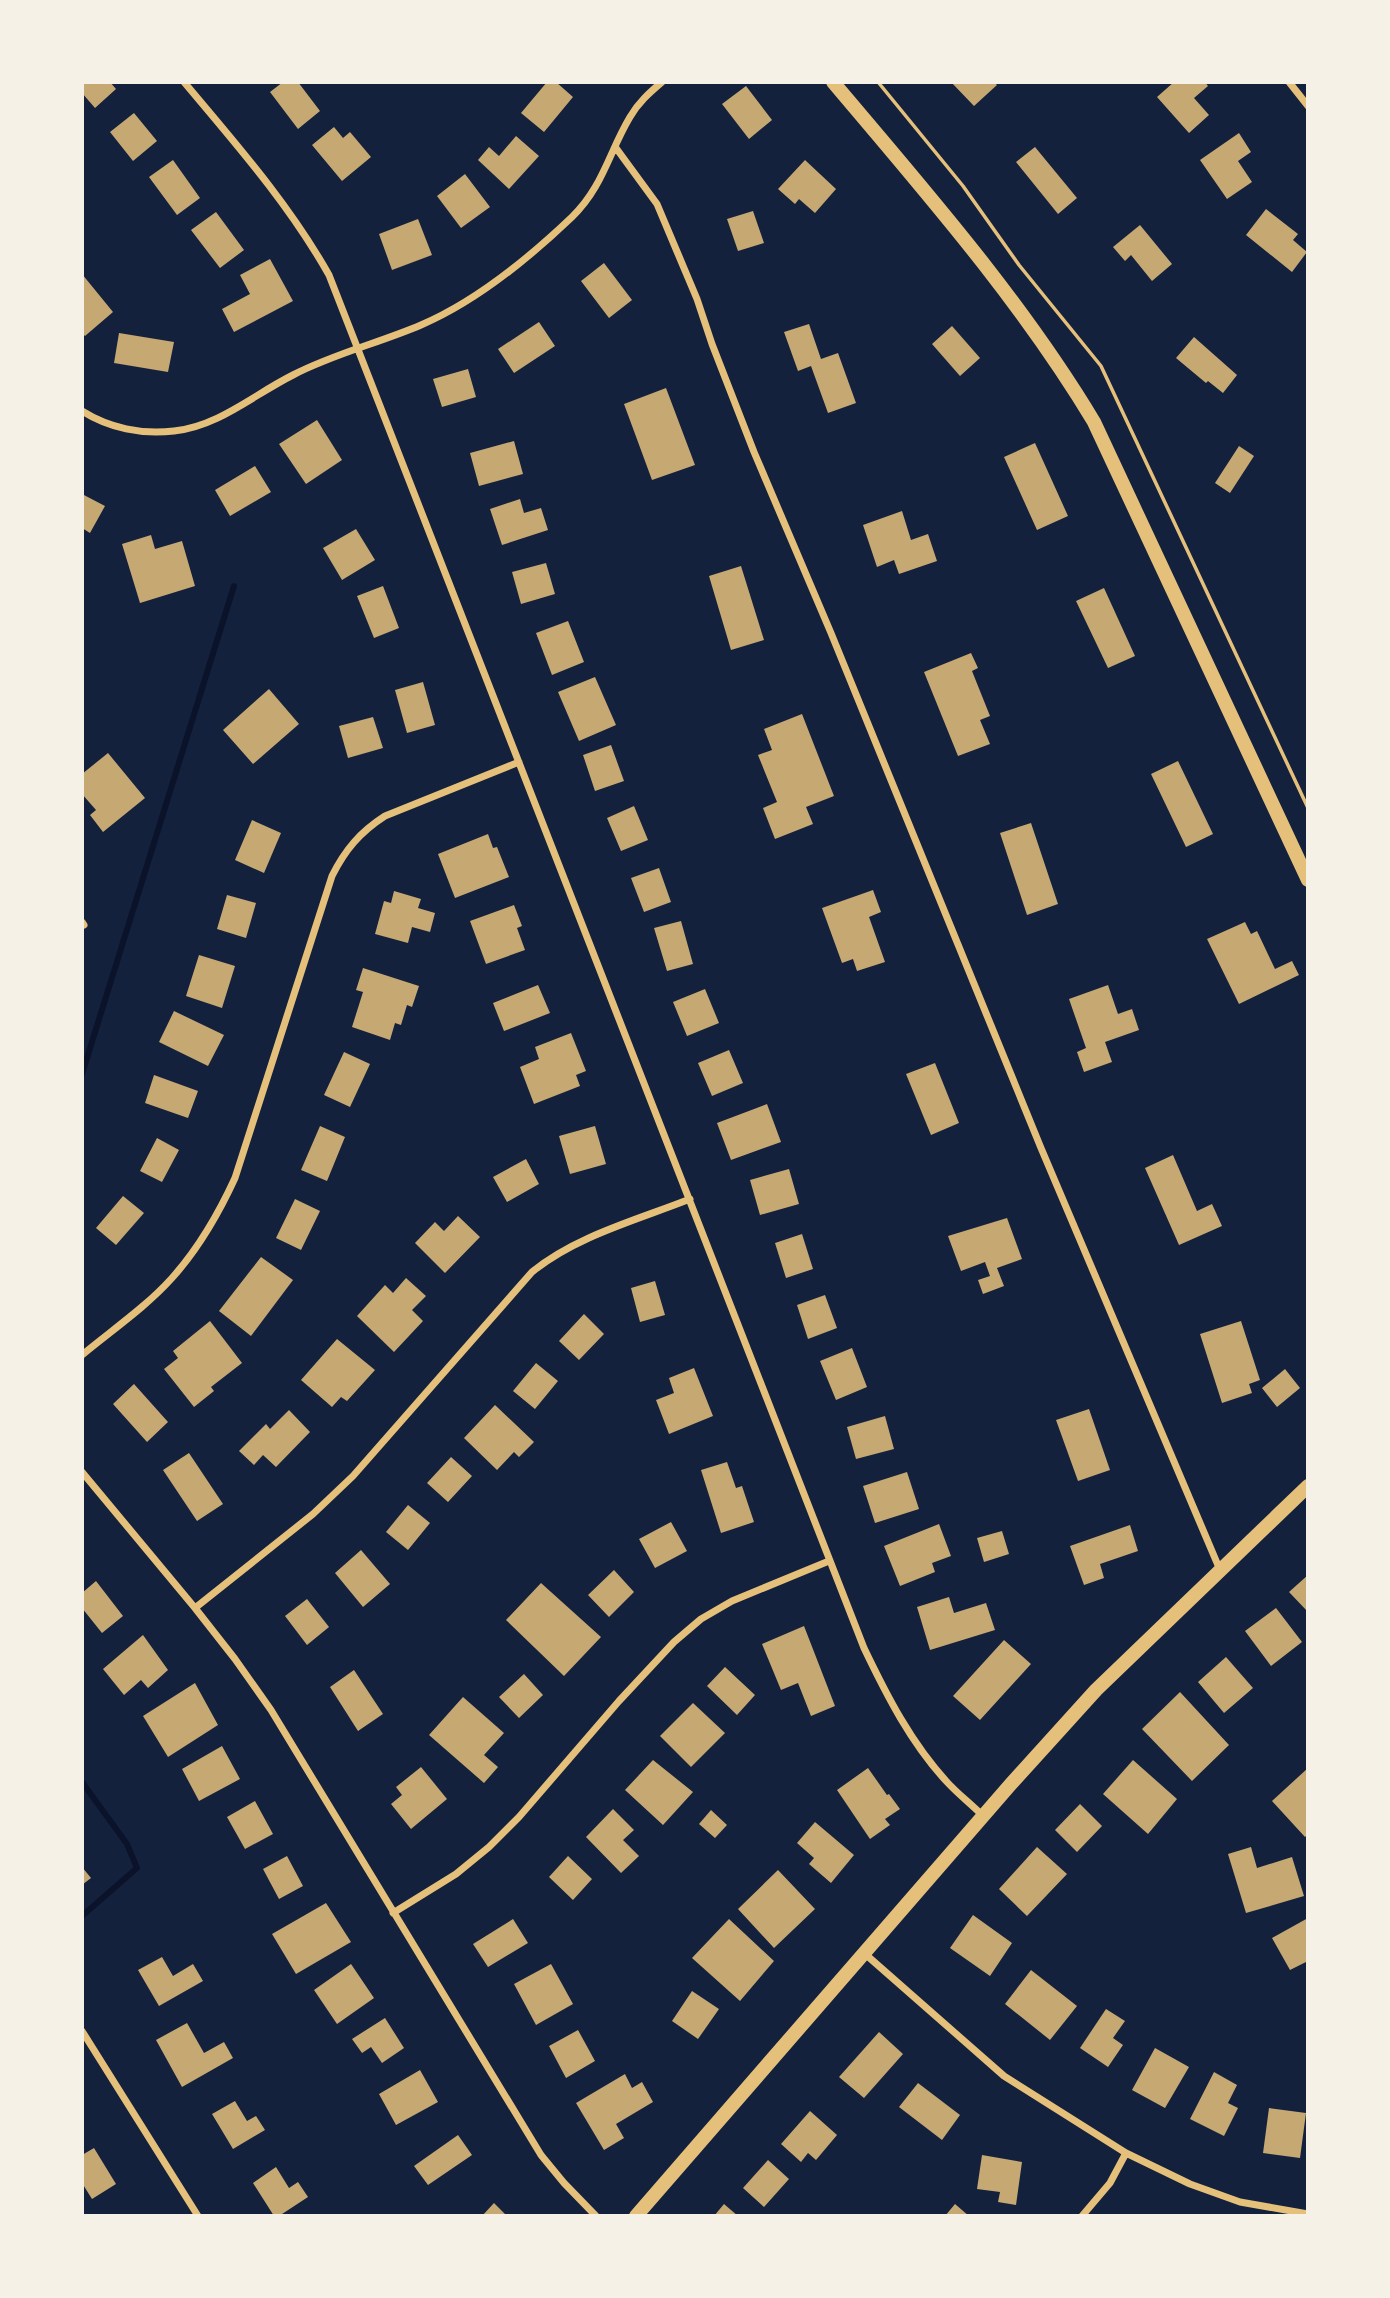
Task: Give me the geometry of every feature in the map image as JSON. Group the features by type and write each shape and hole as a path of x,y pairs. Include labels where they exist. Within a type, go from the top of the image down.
{"main road":[{"path":"832,82 1015,304 1060,365 1094,422 1308,880"},
{"path":"636,2216 1096,1689 1308,1486"}],"street":[{"path":"184,82 279,197 306,234 328,275 864,1648 887,1697 918,1746 947,1782 983,1816"},
{"path":"82,411 120,428 146,432 199,426 222,417 294,374 423,324 462,304 503,276 573,216 600,182 629,118 644,97 662,82"},
{"path":"1289,82 1308,106"},
{"path":"616,148 657,204 697,299 754,452 836,645 1041,1148 1220,1570"},
{"path":"82,1355 170,1279 195,1250 218,1215 235,1178 332,876 351,843 367,827 385,816 519,762"},
{"path":"195,1608 313,1514 353,1476 541,1264 572,1245 690,1199"},
{"path":"82,1472 195,1608 271,1710 541,2155 596,2216"},
{"path":"393,1913 456,1874 489,1847 519,1817 619,1700 674,1642 701,1619 732,1601 830,1561"},
{"path":"864,1952 1004,2076 1126,2153 1190,2184 1240,2202 1308,2214"},
{"path":"82,2031 198,2216"},
{"path":"1082,2216 1110,2183 1126,2153"}],"building":[{"path":"82,82 110,82 116,89 95,108 82,93"},
{"path":"283,82 298,82 320,111 298,129 270,92"},
{"path":"547,82 556,82 573,97 544,132 521,113"},
{"path":"951,82 994,82 997,85 974,106"},
{"path":"1174,82 1205,82 1208,86 1194,98 1209,115 1189,133 1157,97"},
{"path":"746,86 772,120 749,139 722,104"},
{"path":"134,113 157,141 133,161 110,132"},
{"path":"334,127 343,138 350,132 371,157 342,181 312,145"},
{"path":"1239,133 1251,152 1238,161 1252,182 1227,199 1200,160"},
{"path":"516,136 539,156 509,189 478,160 489,147 499,156"},
{"path":"1035,147 1077,198 1058,214 1016,162"},
{"path":"173,160 200,198 177,215 149,177"},
{"path":"805,160 836,189 815,213 799,199 795,204 778,189"},
{"path":"465,174 490,207 461,228 437,196"},
{"path":"1266,209 1298,234 1293,240 1307,252 1292,272 1246,235"},
{"path":"753,211 764,243 738,251 727,219"},
{"path":"216,212 244,250 220,268 191,230"},
{"path":"418,219 432,255 392,270 379,234"},
{"path":"1140,225 1172,264 1152,281 1131,255 1125,261 1113,247"},
{"path":"270,259 293,301 234,332 222,309 250,294 240,275"},
{"path":"604,263 632,300 609,318 581,281"},
{"path":"82,274 113,312 85,336 82,333"},
{"path":"539,322 555,346 514,373 498,349"},
{"path":"809,324 821,359 838,353 856,403 828,413 811,366 798,371 784,332"},
{"path":"952,326 980,358 960,376 932,344"},
{"path":"119,333 174,342 168,372 114,363"},
{"path":"1194,337 1237,375 1223,393 1208,381 1206,383 1176,358"},
{"path":"468,369 476,397 442,407 433,379"},
{"path":"666,388 695,465 652,480 624,404"},
{"path":"317,420 342,460 306,484 279,444"},
{"path":"514,441 523,474 479,486 470,453"},
{"path":"1035,443 1068,516 1037,530 1004,457"},
{"path":"1239,446 1254,456 1230,493 1215,483"},
{"path":"255,466 271,492 230,516 215,490"},
{"path":"82,494 105,506 90,533 82,528"},
{"path":"520,499 524,513 541,508 548,530 502,545 490,509"},
{"path":"902,511 911,540 928,534 937,561 899,574 894,560 877,567 863,525"},
{"path":"356,529 375,560 342,580 323,548"},
{"path":"151,535 155,549 182,541 195,586 140,603 122,544"},
{"path":"546,563 555,594 521,604 512,572"},
{"path":"741,566 764,640 731,650 709,576"},
{"path":"383,586 399,628 374,638 357,596"},
{"path":"1104,588 1135,656 1108,668 1076,601"},
{"path":"568,621 584,662 552,675 536,633"},
{"path":"971,653 978,668 972,671 990,716 980,720 990,744 958,756 924,672"},
{"path":"595,677 616,725 579,741 558,692"},
{"path":"423,682 435,725 407,733 395,690"},
{"path":"269,689 299,724 253,764 223,730"},
{"path":"802,714 834,796 806,807 813,824 775,839 763,808 777,802 758,755 772,750 764,729"},
{"path":"373,717 383,748 348,758 339,726"},
{"path":"611,745 624,781 595,791 583,755"},
{"path":"108,753 145,798 103,832 90,815 96,810 82,794 82,774"},
{"path":"1178,761 1213,834 1186,847 1151,774"},
{"path":"634,806 648,840 621,851 607,818"},
{"path":"252,820 281,833 264,873 235,860"},
{"path":"1031,823 1058,904 1027,915 1000,833"},
{"path":"488,834 493,848 497,847 509,877 455,898 438,854"},
{"path":"659,868 671,902 644,912 631,878"},
{"path":"873,890 881,912 869,917 885,962 857,971 853,959 842,963 822,908"},
{"path":"394,891 421,899 418,908 435,913 430,932 412,927 408,943 375,934 384,901 391,903"},
{"path":"227,895 256,903 246,938 217,929"},
{"path":"514,905 522,926 517,928 525,950 486,964 470,921"},
{"path":"681,921 693,964 667,971 654,928"},
{"path":"1245,922 1251,934 1257,931 1275,969 1292,961 1299,975 1239,1004 1207,939"},
{"path":"199,955 235,966 222,1008 186,996"},
{"path":"363,968 419,986 412,1007 407,1005 401,1025 395,1023 390,1040 352,1027 363,992 356,990"},
{"path":"538,985 550,1013 504,1031 493,1003"},
{"path":"1108,985 1118,1014 1132,1009 1139,1030 1105,1042 1112,1062 1084,1072 1077,1052 1086,1048 1069,999"},
{"path":"705,989 719,1023 687,1036 673,1002"},
{"path":"174,1011 224,1035 208,1066 159,1042"},
{"path":"571,1033 586,1071 576,1075 580,1086 534,1104 520,1067 539,1059 535,1047"},
{"path":"729,1050 743,1083 712,1096 698,1063"},
{"path":"344,1052 370,1064 350,1107 324,1095"},
{"path":"935,1063 959,1123 931,1135 906,1074"},
{"path":"154,1075 198,1091 188,1118 145,1103"},
{"path":"767,1104 781,1142 731,1160 717,1123"},
{"path":"320,1126 345,1137 327,1181 301,1170"},
{"path":"595,1126 606,1164 570,1174 559,1136"},
{"path":"157,1138 179,1150 162,1182 140,1171"},
{"path":"1173,1155 1197,1211 1212,1204 1222,1226 1179,1245 1145,1168"},
{"path":"526,1159 539,1184 507,1202 493,1177"},
{"path":"789,1169 799,1204 760,1215 750,1180"},
{"path":"123,1196 144,1213 116,1245 96,1228"},
{"path":"295,1199 320,1211 301,1250 276,1238"},
{"path":"458,1216 480,1237 445,1273 415,1243 435,1222 444,1231"},
{"path":"1007,1218 1022,1259 997,1268 1004,1286 983,1294 978,1280 990,1276 985,1262 961,1271 948,1236"},
{"path":"802,1234 813,1269 786,1278 775,1243"},
{"path":"261,1257 293,1280 251,1336 219,1311"},
{"path":"406,1278 426,1296 412,1310 423,1321 394,1352 357,1316 385,1285 393,1293"},
{"path":"655,1281 665,1315 640,1322 631,1288"},
{"path":"825,1295 837,1328 808,1339 797,1305"},
{"path":"584,1314 604,1334 579,1360 559,1341"},
{"path":"210,1321 242,1363 211,1387 214,1391 194,1407 164,1369 178,1358 173,1351"},
{"path":"1241,1321 1260,1380 1249,1384 1252,1393 1222,1403 1200,1334"},
{"path":"337,1339 375,1370 347,1401 341,1397 332,1407 301,1380"},
{"path":"852,1348 867,1387 836,1400 820,1361"},
{"path":"536,1363 558,1381 535,1409 513,1391"},
{"path":"694,1368 713,1416 669,1434 656,1400 674,1393 669,1378"},
{"path":"1285,1369 1300,1388 1277,1407 1262,1388"},
{"path":"134,1384 168,1422 147,1442 113,1404"},
{"path":"495,1405 534,1442 519,1457 514,1452 497,1470 464,1438"},
{"path":"1089,1409 1110,1470 1078,1481 1056,1420"},
{"path":"289,1410 310,1432 276,1467 263,1455 254,1465 239,1451 266,1424 270,1429"},
{"path":"885,1416 894,1449 856,1459 847,1427"},
{"path":"189,1453 223,1504 197,1521 163,1470"},
{"path":"451,1457 472,1476 448,1502 427,1483"},
{"path":"727,1462 736,1488 742,1486 754,1522 721,1533 701,1470"},
{"path":"907,1472 919,1509 875,1523 863,1486"},
{"path":"408,1505 430,1523 408,1550 386,1532"},
{"path":"671,1522 687,1551 655,1568 639,1539"},
{"path":"939,1524 951,1556 932,1563 935,1572 900,1586 884,1546"},
{"path":"1130,1525 1138,1551 1100,1564 1104,1578 1084,1585 1070,1546"},
{"path":"1002,1531 1009,1554 984,1562 977,1538"},
{"path":"361,1550 390,1584 363,1607 335,1573"},
{"path":"614,1570 634,1592 609,1617 588,1595"},
{"path":"1308,1575 1308,1612 1289,1592"},
{"path":"96,1581 123,1616 102,1633 82,1608 82,1593"},
{"path":"541,1583 601,1637 564,1676 506,1620"},
{"path":"949,1597 954,1613 986,1603 995,1630 930,1650 917,1607"},
{"path":"307,1599 329,1627 307,1645 285,1616"},
{"path":"1276,1608 1302,1642 1271,1666 1245,1631"},
{"path":"804,1626 835,1706 811,1716 798,1683 781,1690 762,1644"},
{"path":"143,1635 168,1670 148,1688 141,1680 124,1695 103,1669"},
{"path":"1004,1640 1031,1664 980,1720 953,1696"},
{"path":"1226,1657 1253,1688 1224,1713 1198,1682"},
{"path":"725,1667 755,1695 737,1715 707,1686"},
{"path":"354,1670 383,1714 358,1731 330,1687"},
{"path":"524,1674 543,1695 519,1718 499,1697"},
{"path":"195,1683 218,1725 168,1757 143,1716"},
{"path":"1180,1692 1229,1745 1192,1781 1142,1729"},
{"path":"463,1697 504,1733 484,1755 498,1767 484,1783 429,1735"},
{"path":"693,1703 725,1733 691,1767 660,1736"},
{"path":"222,1746 240,1779 199,1801 182,1769"},
{"path":"653,1760 693,1792 663,1825 625,1790"},
{"path":"1133,1760 1177,1799 1148,1834 1103,1794"},
{"path":"421,1767 447,1799 411,1829 391,1804 402,1795 396,1787"},
{"path":"868,1768 900,1809 885,1819 890,1825 870,1839 837,1790"},
{"path":"1308,1768 1308,1834 1305,1837 1272,1801"},
{"path":"255,1801 273,1834 245,1849 227,1817"},
{"path":"1080,1804 1102,1826 1077,1852 1055,1830"},
{"path":"613,1809 634,1830 623,1840 639,1856 621,1873 586,1837"},
{"path":"711,1810 727,1825 715,1838 699,1824"},
{"path":"815,1822 854,1855 831,1883 809,1864 814,1858 797,1843"},
{"path":"1037,1847 1067,1874 1027,1916 999,1889"},
{"path":"1251,1847 1257,1868 1292,1857 1304,1896 1246,1913 1228,1854"},
{"path":"287,1856 303,1886 279,1899 263,1869"},
{"path":"568,1856 592,1879 573,1900 549,1877"},
{"path":"82,1867 91,1878 82,1885"},
{"path":"778,1870 815,1909 774,1948 738,1909"},
{"path":"326,1903 351,1942 296,1974 272,1934"},
{"path":"973,1915 1012,1943 990,1976 950,1948"},
{"path":"1308,1918 1308,1961 1290,1970 1272,1938"},
{"path":"513,1919 528,1943 488,1967 473,1944"},
{"path":"729,1919 774,1961 740,2001 692,1958"},
{"path":"162,1957 173,1976 193,1964 203,1981 159,2006 138,1970"},
{"path":"351,1964 374,1998 337,2024 314,1990"},
{"path":"551,1964 573,2004 536,2025 514,1984"},
{"path":"1031,1970 1077,2006 1050,2040 1005,2004"},
{"path":"692,1991 719,2009 698,2039 672,2021"},
{"path":"1106,2009 1125,2021 1113,2038 1123,2045 1108,2067 1080,2048"},
{"path":"385,2018 404,2048 382,2063 371,2047 362,2053 352,2039"},
{"path":"187,2023 204,2053 224,2042 233,2058 182,2087 156,2040"},
{"path":"578,2030 595,2061 566,2078 549,2046"},
{"path":"879,2032 903,2054 864,2098 839,2077"},
{"path":"1155,2048 1189,2067 1165,2108 1132,2090"},
{"path":"420,2070 438,2102 396,2125 379,2094"},
{"path":"1214,2072 1237,2085 1228,2103 1238,2108 1224,2136 1190,2119"},
{"path":"625,2074 632,2088 642,2082 653,2102 616,2124 624,2138 604,2150 576,2103"},
{"path":"918,2083 960,2115 942,2140 899,2107"},
{"path":"235,2101 247,2121 256,2116 265,2130 233,2149 212,2114"},
{"path":"1269,2108 1306,2113 1300,2158 1263,2153"},
{"path":"810,2111 837,2135 816,2160 808,2153 801,2162 781,2144"},
{"path":"458,2135 472,2155 428,2185 414,2166"},
{"path":"94,2148 116,2184 92,2199 82,2183 82,2155"},
{"path":"982,2155 1022,2162 1016,2205 998,2202 1000,2192 977,2189"},
{"path":"768,2160 789,2179 764,2207 743,2188"},
{"path":"276,2167 289,2188 298,2182 308,2197 279,2216 274,2216 253,2183"},
{"path":"494,2203 507,2216 482,2216"},
{"path":"724,2204 738,2216 714,2216"},
{"path":"955,2204 969,2216 945,2216"}],"waterway":[{"path":"82,1074 234,586"},
{"path":"82,1782 127,1844 137,1868 82,1916"}]}
